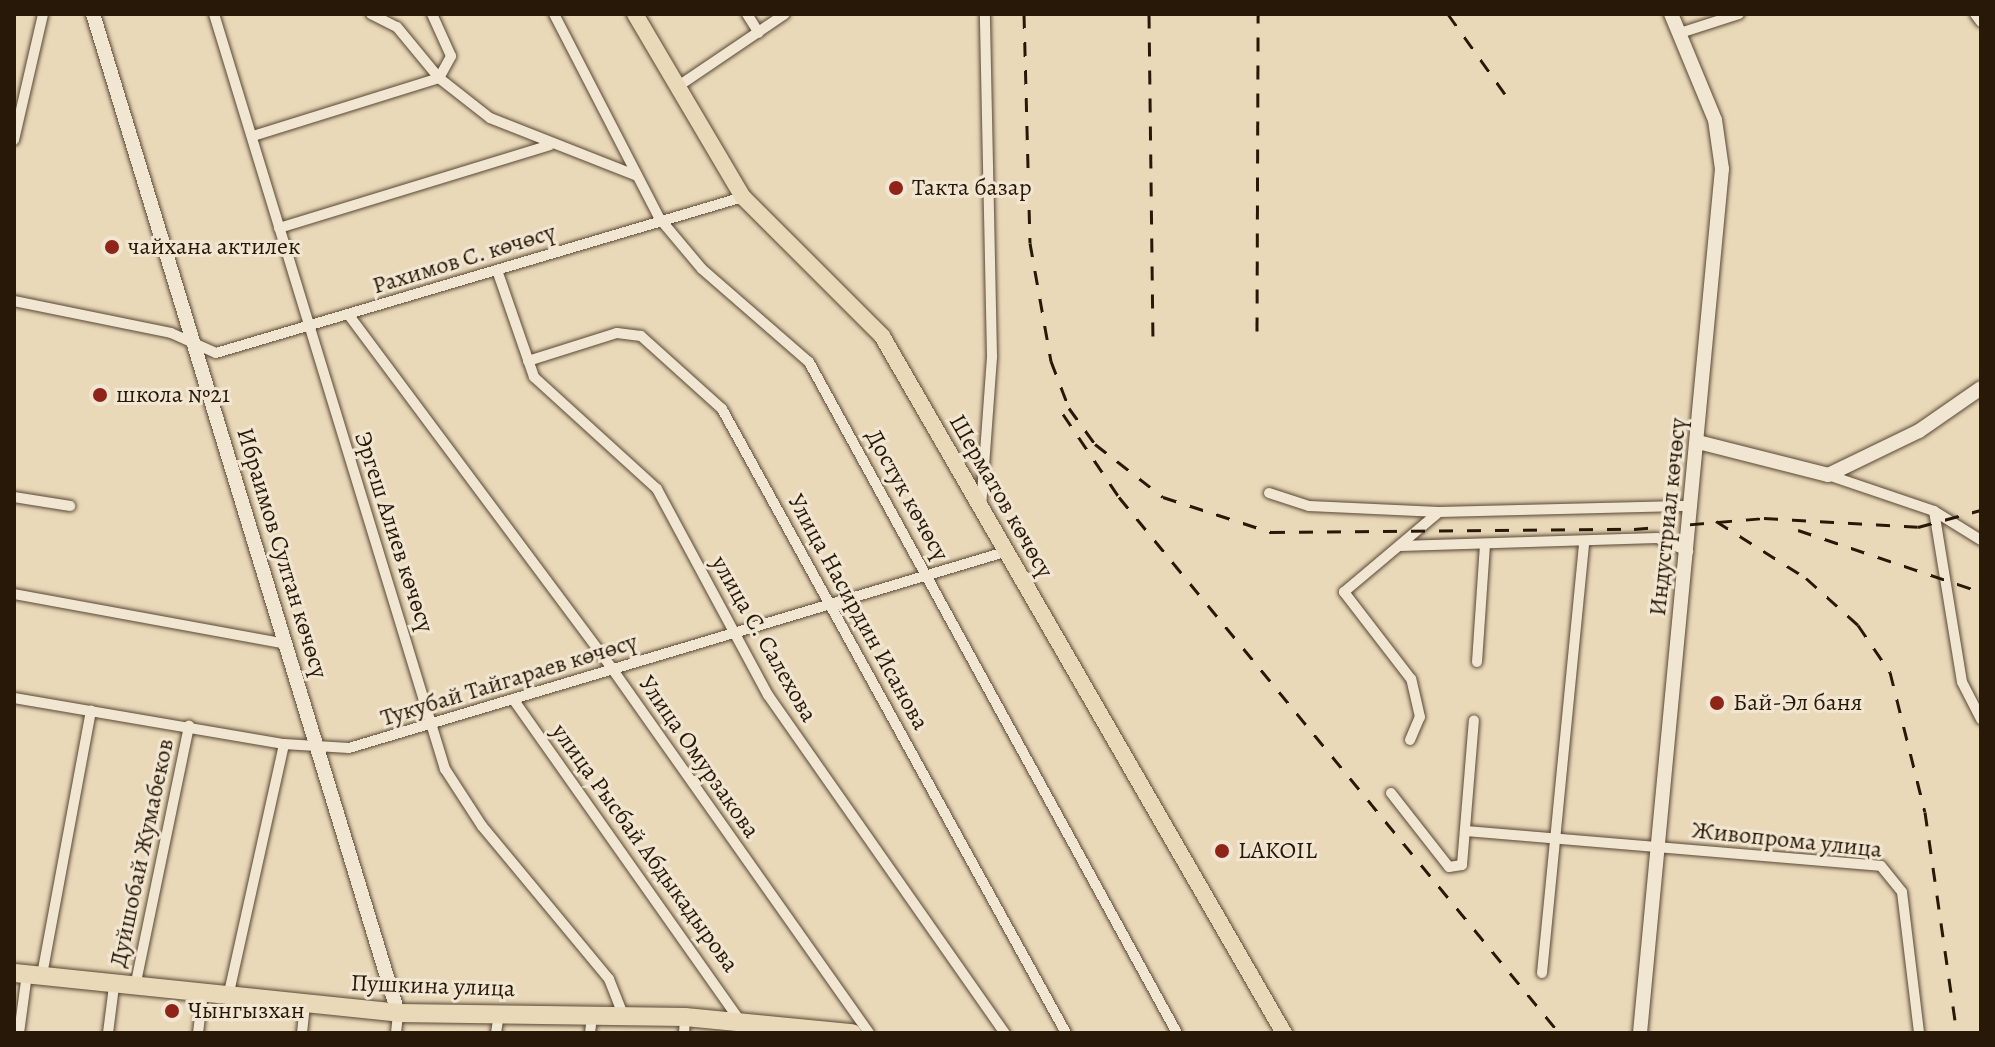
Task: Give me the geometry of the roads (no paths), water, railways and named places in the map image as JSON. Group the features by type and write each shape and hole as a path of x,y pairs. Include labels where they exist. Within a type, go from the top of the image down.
{"highway":[{"name":"Пушкина улица","path":"28,974 114,986 398,1013 499,1011 591,1025 624,1017 684,1025 741,1022 776,1028 852,1033"}],"main road":[{"name":"Ибраимов Султан көчөсү","path":"93,14 398,1013"},
{"name":"Шерматов көчөсү","path":"635,14 743,197 882,336 1284,1033"},
{"name":"Индустриал көчөсү","path":"1640,1033 1656,848 1688,551 1722,152 1671,14"},
{"path":"1698,442 1828,475 1919,431 1981,388"}],"street":[{"path":"14,140 43,14"},
{"name":"Эргеш Алиев көчөсү","path":"214,14 445,769 482,826 609,979 624,1017"},
{"path":"371,14 397,27 439,78 490,118 550,145 637,176"},
{"path":"253,136 439,78 451,56 432,14"},
{"name":"Достук көчөсү","path":"554,14 660,219 702,269 809,362 1177,1033"},
{"path":"747,14 759,33"},
{"path":"677,87 785,14"},
{"path":"981,508 992,356 985,14"},
{"path":"1680,33 1739,14"},
{"path":"1975,14 1981,22"},
{"path":"279,228 550,145"},
{"name":"Рахимов С. көчөсү","path":"14,301 196,344 216,353 660,219 743,197"},
{"name":"улица С. Салехова","path":"497,270 528,361 556,398 657,489 768,695 1005,1033"},
{"name":"Улица Омурзакова","path":"348,314 613,670 869,1033"},
{"name":"Улица Насирдин Исанова","path":"528,361 617,333 641,336 722,409 1066,1033"},
{"path":"1828,475 1934,511 1981,540"},
{"path":"1269,493 1309,506 1439,512 1692,506"},
{"path":"14,497 70,506"},
{"path":"1934,511 1962,682 1981,719"},
{"path":"1410,740 1420,717 1411,679 1344,592 1348,581 1400,546 1439,512"},
{"path":"1400,546 1584,544 1657,538 1688,551"},
{"path":"1542,973 1584,544"},
{"path":"1477,662 1485,545"},
{"name":"Тукубай Тайгараев көчөсү","path":"14,698 284,744 349,748 1005,552"},
{"path":"14,594 286,644"},
{"name":"улица Рысбай Абдыкадырова","path":"513,699 741,1022"},
{"path":"19,1033 28,974 91,710"},
{"path":"1391,793 1449,867 1462,865 1474,720"},
{"name":"Дуйшобай Жумабеков","path":"134,988 189,726"},
{"path":"228,997 284,744"},
{"path":"1465,831 1656,848"},
{"name":"Живопрома улица","path":"1656,848 1891,871 1902,892 1919,1033"},
{"path":"108,1033 114,986"},
{"path":"198,1033 203,994"},
{"path":"302,1033 305,1004"},
{"path":"496,1033 499,1011"},
{"path":"396,1033 398,1013"}],"railway":[{"path":"1024,14 1030,243 1051,361 1069,408 1095,444 1163,497 1271,532 1634,529 1764,518 1918,527 1981,510"},
{"path":"1149,14 1153,337"},
{"path":"1257,331 1258,14"},
{"path":"1448,14 1505,94"},
{"path":"1063,414 1119,497 1556,1029"},
{"path":"1716,521 1806,578 1858,625 1890,672 1925,812 1957,1033"},
{"path":"1798,530 1981,592"}],"place":[{"name":"Такта базар","path":"896,188"},
{"name":"чайхана актилек","path":"112,247"},
{"name":"школа №21","path":"100,395"},
{"name":"Бай-Эл баня","path":"1717,703"},
{"name":"LAKOIL","path":"1222,851"},
{"name":"Чынгызхан","path":"172,1011"}]}
